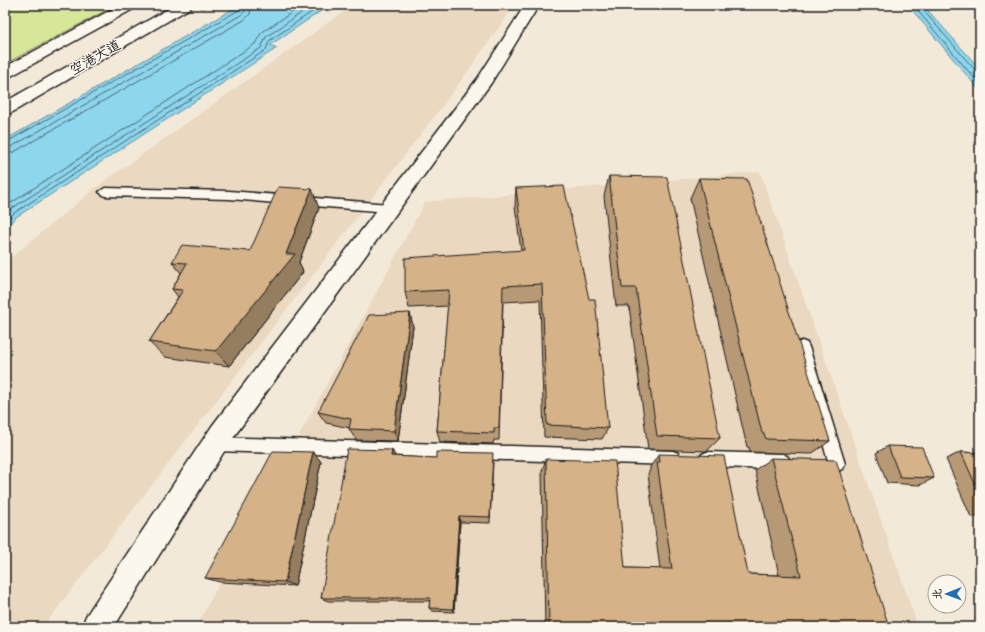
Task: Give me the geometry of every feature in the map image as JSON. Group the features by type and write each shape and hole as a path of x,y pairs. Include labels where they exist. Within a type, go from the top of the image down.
{"main road":[{"name":"空港大道","path":"5,73 130,5"},
{"name":"空港大道","path":"5,109 185,5"},
{"path":"97,627 215,444 484,80 532,5"}],"lane":[{"path":"105,192 229,195 389,208"},
{"path":"802,347 842,478"},
{"path":"215,444 798,462"},
{"path":"821,463 837,464"}],"shaded area":[{"path":"357,5 515,5 447,100 43,627 5,627 5,265 14,255 98,186 339,15"},
{"path":"760,172 918,627 196,627 425,202"}],"green space":[{"path":"5,5 116,5 5,64"}],"water":[{"path":"240,5 330,5 270,45 277,48 16,217 5,228 5,140"},
{"path":"908,5 923,5 980,69 980,91"}],"building":[{"path":"609,176 667,177 720,438 657,436 636,288 622,288"},
{"path":"699,178 747,179 830,441 766,439 762,433"},
{"path":"564,186 589,299 595,299 608,428 547,425 542,284 503,286 499,428 494,428 494,433 437,431 449,290 405,292 405,258 524,250 516,188"},
{"path":"278,187 312,189 286,254 295,254 216,351 149,342 183,290 172,289 187,263 172,262 182,245 250,251"},
{"path":"410,313 394,431 349,429 351,419 318,412 369,315"},
{"path":"888,446 922,447 934,478 900,477"},
{"path":"347,449 392,450 391,456 436,458 436,452 493,453 490,517 459,516 453,609 429,608 430,598 321,598"},
{"path":"273,451 313,452 285,582 205,578"},
{"path":"961,452 980,453 980,495"},
{"path":"659,454 724,456 748,574 801,576 771,458 836,460 889,627 603,627 549,625 546,459 615,461 625,568 672,569 657,462 660,462"}]}
